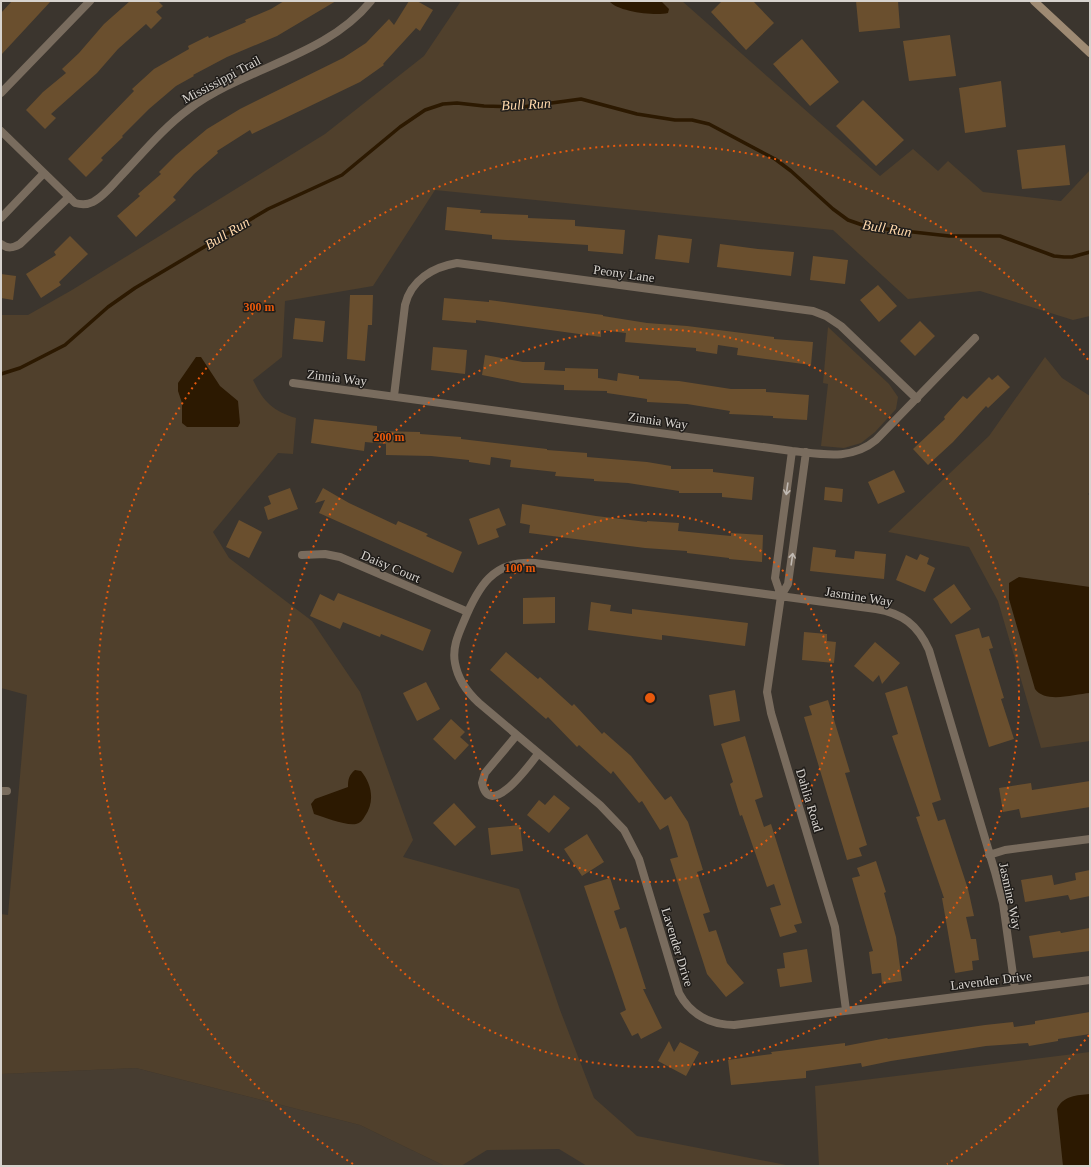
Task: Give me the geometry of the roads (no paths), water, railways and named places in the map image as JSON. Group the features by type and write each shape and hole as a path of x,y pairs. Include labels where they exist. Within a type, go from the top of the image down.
{"main road":[{"path":"1034,1 1090,52"}],"street":[{"path":"1,93 90,1"},
{"name":"Mississippi Trail","path":"69,197 76,203 84,205 93,202 100,197 169,126 190,108 215,93 324,39 354,19 372,1"},
{"path":"1,131 69,197 20,244 8,248 1,244"},
{"path":"1,218 44,173"},
{"name":"Peony Lane","path":"394,396 405,305 408,296 415,285 430,272 443,266 457,264 813,311 826,316 837,323 917,399"},
{"name":"Zinnia Way","path":"293,383 792,451 842,455 866,448 881,436 975,338"},
{"name":"Dahlia Road","path":"781,596 775,578 792,451"},
{"name":"Dahlia Road","path":"806,452 788,584 781,596 768,686 768,699 835,927 846,1010"},
{"name":"Daisy Court","path":"302,555 325,554 340,557 468,612"},
{"name":"Jasmine Way","path":"468,612 476,593 486,580 502,568 522,562 886,611 906,619 920,632 930,654 1003,903 1015,989"},
{"name":"Lavender Drive","path":"468,612 456,642 454,662 463,686 471,696 516,736 608,813 620,825 628,836 639,859 676,984 683,999 693,1011 707,1020 729,1025 1090,980"},
{"path":"516,736 485,773 482,783 486,792 491,795 504,793 538,754"},
{"path":"989,855 1005,850 1090,839"}],"waterway":[{"name":"Bull Run","path":"1,374 20,368 65,345 108,307 135,288 268,209 342,175 400,127 425,110 443,104 457,103 484,106 522,107 581,99 637,114 675,120 692,120 709,124 775,159 848,220 868,227 949,236 1000,236 1054,256 1072,257 1090,252"}]}
